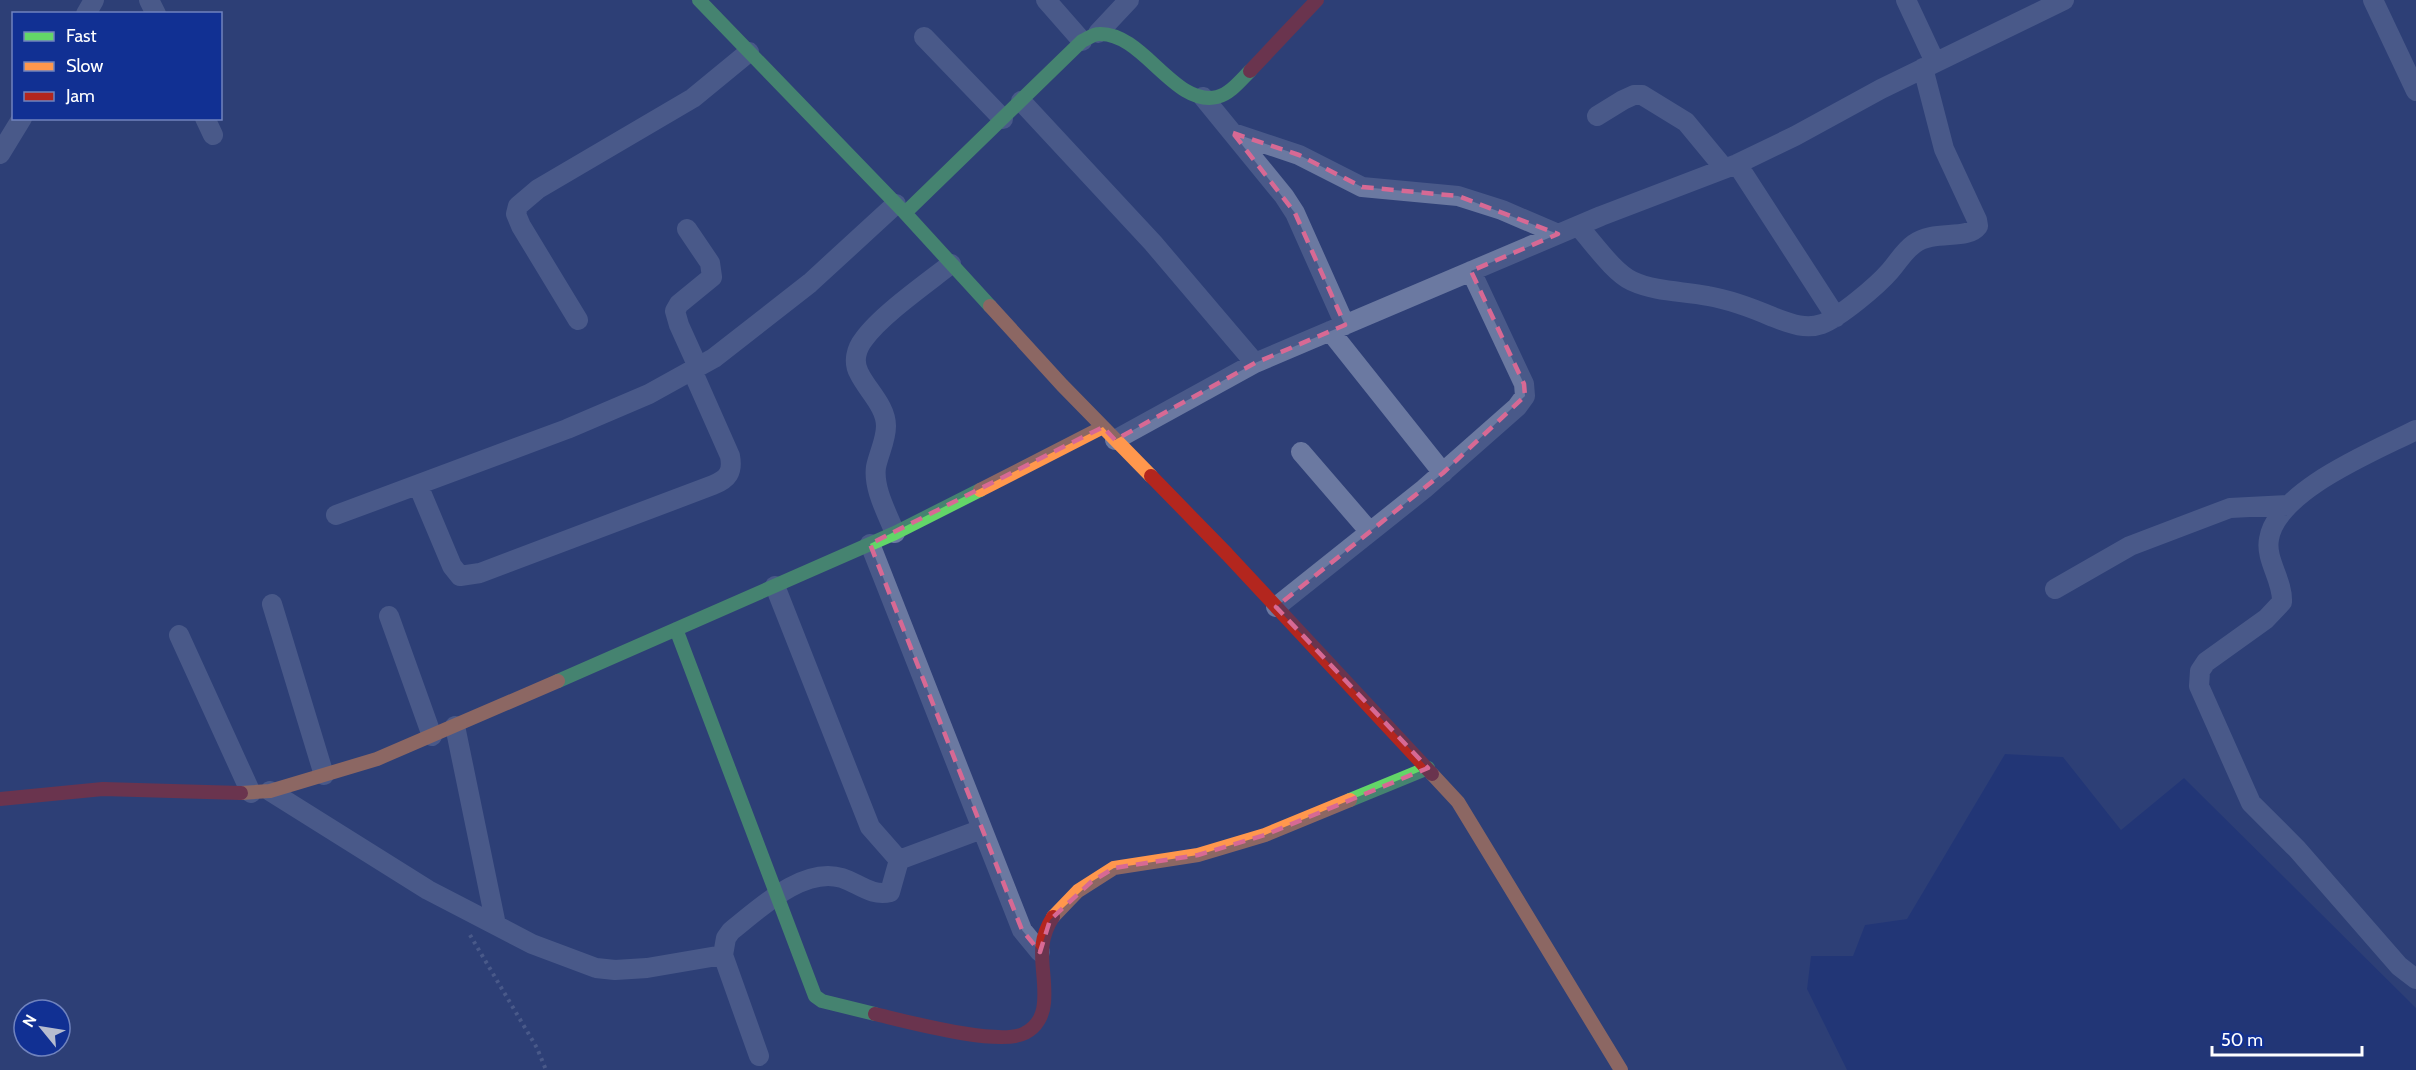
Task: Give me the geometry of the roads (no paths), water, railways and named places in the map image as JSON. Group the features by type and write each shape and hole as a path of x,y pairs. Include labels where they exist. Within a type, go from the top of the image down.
{"street":[{"path":"699,0 901,209 1109,434 1458,802 1621,1070"},
{"path":"1046,0 1090,37 1120,38 1185,90 1203,97 1219,97 1236,84 1317,0"},
{"path":"336,515 567,429 649,394 729,347 901,209 1002,119 1129,0"},
{"path":"1578,226 1631,281 1650,287 1739,303 1799,326 1812,327 1836,317 1888,273 1920,240 1933,235 1974,232 1978,226 1977,220 1944,150 1929,65 1906,0"},
{"path":"0,799 118,789 260,792 377,759 895,533 1109,434 1255,363 1558,234 1730,166 1796,136 1929,65 2064,0"},
{"path":"2373,0 2416,90"},
{"path":"924,37 1002,119"},
{"path":"578,320 521,226 516,214 518,206 538,189 693,98 749,52"},
{"path":"1598,116 1623,100 1634,95 1642,95 1686,122 1730,166 1836,317"},
{"path":"1203,97 1284,196 1295,213 1338,328 1443,473"},
{"path":"1021,101 1153,243 1255,363"},
{"path":"0,154 21,120"},
{"path":"1233,133 1299,155 1362,187 1458,196 1502,210 1558,234"},
{"path":"418,484 452,566 460,576 480,573 725,479 732,466 730,456 695,369 675,311 679,304 708,283 712,277 712,269 687,229"},
{"path":"895,533 877,481 876,468 886,426 884,416 855,364 863,339 876,325 951,264"},
{"path":"1276,608 1443,473 1517,407 1525,396 1524,384 1471,271"},
{"path":"2416,430 2319,481 2288,505 2277,520 2268,542 2282,591 2282,602 2266,620 2206,662 2200,671 2199,686 2252,803 2297,849 2399,966 2416,979"},
{"path":"1301,452 1370,532"},
{"path":"2055,590 2130,546 2230,508 2288,505"},
{"path":"870,544 1022,930 1040,952"},
{"path":"775,586 870,827 899,860"},
{"path":"272,604 324,775"},
{"path":"389,616 432,736"},
{"path":"676,629 815,996 822,1001 993,1038 1024,1034 1035,1025 1042,1012 1044,1001 1040,952 1043,936 1050,920 1091,882 1114,868 1198,855 1265,835 1428,768"},
{"path":"179,634 260,792 428,890 532,944 596,968 615,970 647,968 723,955"},
{"path":"455,726 496,925"},
{"path":"899,860 982,829"},
{"path":"759,1056 723,955 726,938 731,931 777,895 800,882 830,875 882,894 890,892 899,860"}],"water":[{"path":"2005,754 2063,757 2121,830 2184,778 2416,1008 2416,1070 1847,1070 1807,989 1811,956 1853,956 1865,925 1907,919"}]}
